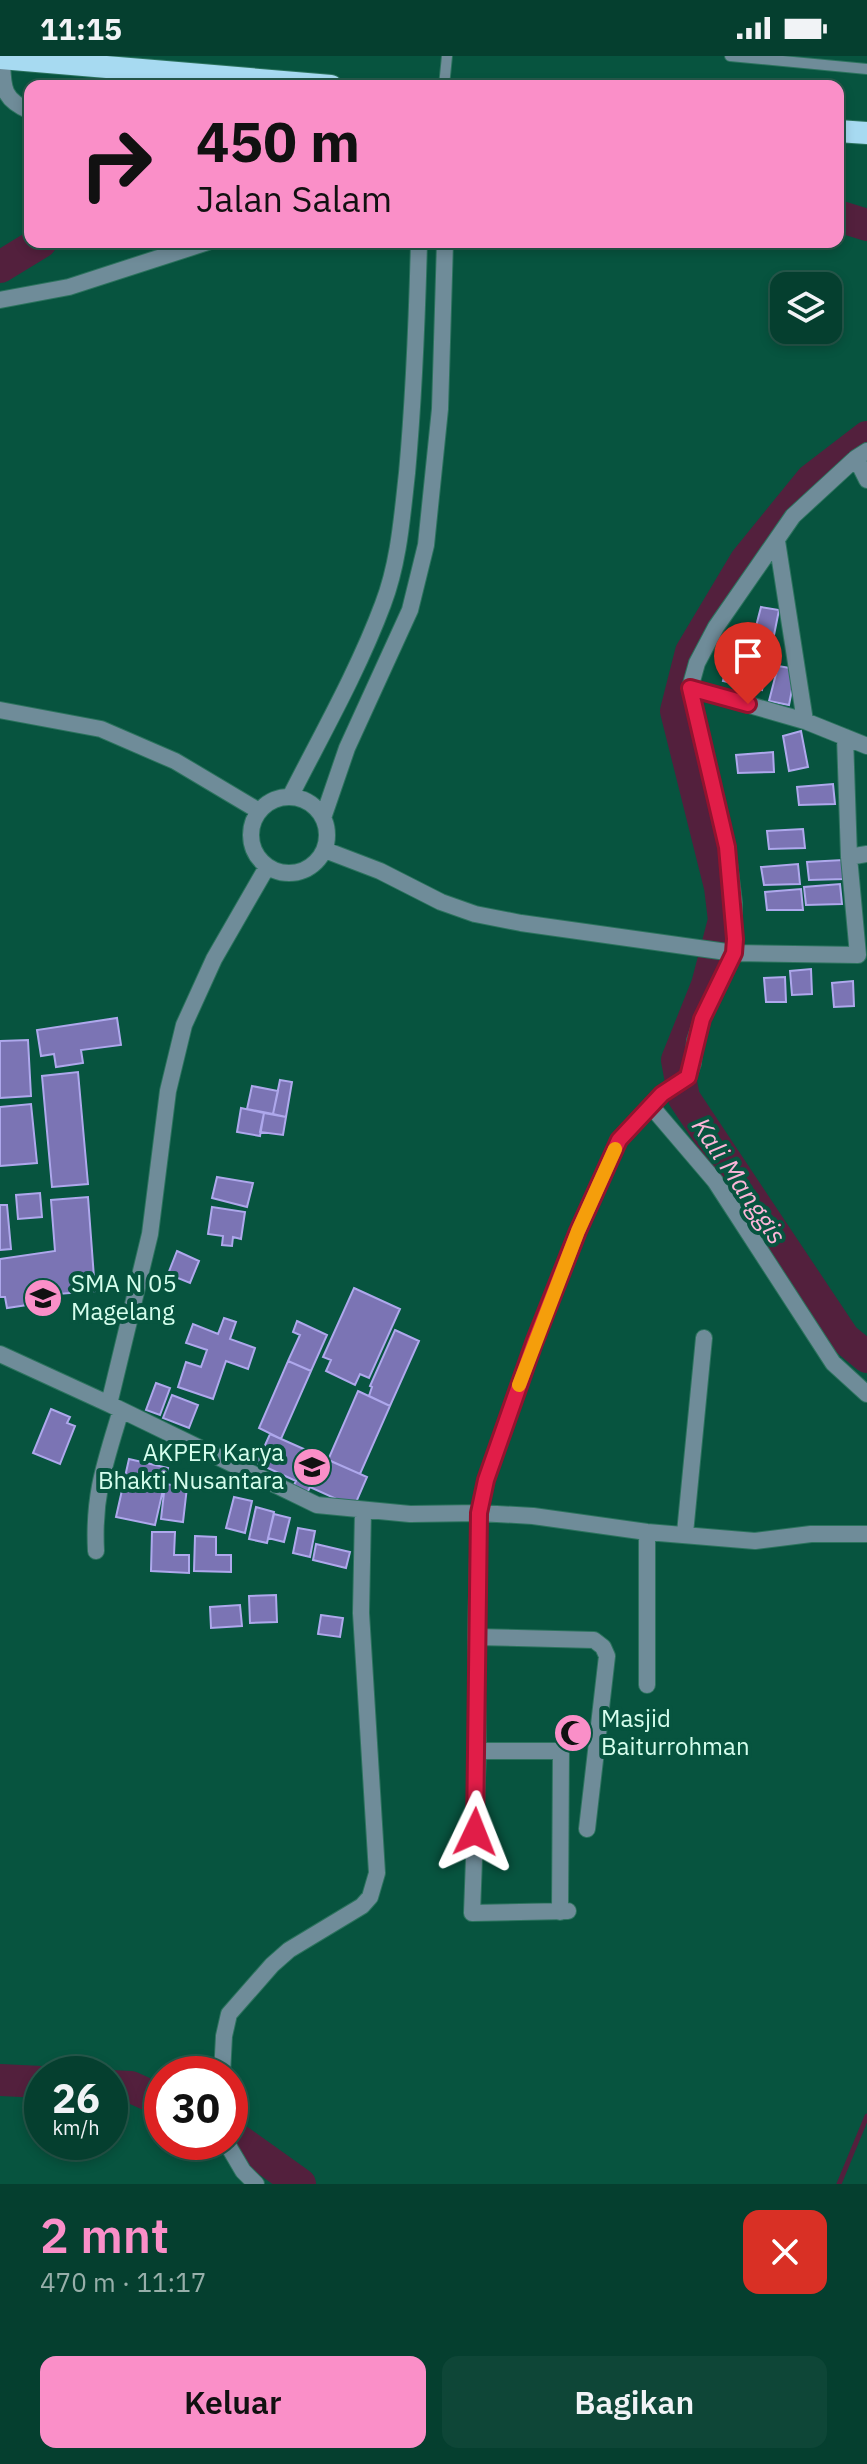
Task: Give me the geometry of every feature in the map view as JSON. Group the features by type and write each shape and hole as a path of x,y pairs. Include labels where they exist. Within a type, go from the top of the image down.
{"highway":[{"path":"1,58 260,80"},
{"path":"844,131 867,133"}],"street":[{"path":"1,58 3,84 8,98 24,109"},
{"path":"0,300 69,287 189,248"},
{"path":"290,797 349,679 383,604 393,570 401,532 413,408 419,248"},
{"path":"323,818 347,748 410,610 426,545 440,409 445,248"},
{"path":"418,306 444,303"},
{"path":"478,1751 561,1751 564,1912 472,1913 478,1751 476,1637 479,1513 486,1480 529,1357 578,1231 619,1140 657,1100 688,1077 702,1019 731,953 734,903 727,847 690,688 697,663 716,627 793,516 861,454 867,480"},
{"path":"777,541 805,721"},
{"path":"690,688 805,721 867,746"},
{"path":"0,710 101,729 175,761 259,811"},
{"path":"325,850 380,871 441,902 475,914 521,923 731,953 863,954 849,857 845,737"},
{"path":"290,797 310,803 327,828 325,850 311,868 300,873 277,872 267,867 252,847 253,822 259,811 268,803 290,797"},
{"path":"849,857 867,854"},
{"path":"96,1551 96,1496 150,1234 168,1091 184,1025 214,959 267,867"},
{"path":"657,1100 715,1181 833,1363 867,1394"},
{"path":"685,1533 704,1338"},
{"path":"0,1354 317,1505 410,1514 533,1516 647,1532 755,1541 811,1534 867,1534"},
{"path":"223,2056 229,2014 272,1965 289,1950 362,1906 375,1886 376,1857 361,1613 363,1511"},
{"path":"647,1532 647,1685"},
{"path":"476,1637 594,1640 603,1647 607,1656 587,1829"},
{"path":"237,2160 256,2184"}],"lane":[{"path":"445,80 447,56"},
{"path":"730,56 867,69"}],"building":[{"path":"761,607 779,610 772,645 752,642"},
{"path":"732,646 750,649 743,685 723,681"},
{"path":"751,652 769,654 762,690 742,687"},
{"path":"778,666 796,669 789,705 769,701"},
{"path":"801,731 808,767 789,771 783,736"},
{"path":"773,752 774,772 738,773 736,755"},
{"path":"833,784 835,804 799,805 797,787"},
{"path":"803,829 805,848 769,849 767,831"},
{"path":"843,860 845,879 809,880 807,862"},
{"path":"798,864 800,884 764,885 761,867"},
{"path":"840,884 842,904 806,905 804,887"},
{"path":"801,889 803,910 767,910 765,892"},
{"path":"811,969 812,994 792,995 790,971"},
{"path":"785,977 786,1002 766,1002 764,978"},
{"path":"853,981 854,1006 834,1007 832,983"},
{"path":"117,1018 121,1045 81,1050 83,1063 56,1067 54,1054 41,1056 37,1030"},
{"path":"28,1040 31,1096 0,1098 0,1041"},
{"path":"78,1072 88,1184 52,1187 42,1076"},
{"path":"280,1080 292,1082 286,1117 273,1114"},
{"path":"252,1086 278,1091 273,1114 247,1109"},
{"path":"31,1104 37,1163 0,1166 0,1107"},
{"path":"241,1108 264,1113 260,1136 237,1132"},
{"path":"264,1113 286,1117 283,1135 260,1132"},
{"path":"217,1177 253,1183 247,1207 212,1198"},
{"path":"40,1193 42,1217 18,1219 16,1195"},
{"path":"88,1197 95,1291 58,1294 58,1289 40,1292 41,1303 7,1308 5,1297 0,1297 0,1259 55,1251 51,1200"},
{"path":"0,1205 7,1205 11,1249 0,1250"},
{"path":"212,1207 245,1212 241,1239 233,1237 232,1246 222,1245 223,1236 208,1234"},
{"path":"177,1251 199,1261 190,1283 168,1274"},
{"path":"354,1288 400,1309 369,1378 360,1374 355,1385 326,1371 331,1360 323,1357"},
{"path":"224,1318 236,1322 230,1339 255,1348 248,1369 226,1361 213,1399 178,1387 186,1362 201,1367 207,1350 186,1343 193,1324 218,1334"},
{"path":"297,1321 327,1335 311,1371 288,1361 300,1335 293,1332"},
{"path":"395,1330 419,1341 390,1406 369,1396 370,1386"},
{"path":"288,1361 311,1371 281,1439 259,1428"},
{"path":"156,1383 170,1388 160,1415 146,1410"},
{"path":"358,1391 390,1406 360,1474 328,1460"},
{"path":"172,1395 198,1405 189,1428 163,1418"},
{"path":"51,1409 70,1417 67,1423 75,1426 60,1464 33,1453"},
{"path":"270,1434 367,1477 354,1507 310,1487 306,1495 292,1489 296,1481 257,1463"},
{"path":"129,1459 168,1468 155,1525 116,1517"},
{"path":"165,1484 187,1487 183,1522 161,1519"},
{"path":"234,1497 252,1501 245,1533 226,1528"},
{"path":"256,1507 274,1512 267,1543 249,1539"},
{"path":"274,1514 290,1518 284,1542 268,1538"},
{"path":"298,1528 315,1531 310,1557 293,1553"},
{"path":"152,1532 175,1532 174,1555 189,1555 189,1573 151,1571"},
{"path":"195,1536 216,1537 216,1555 231,1555 231,1572 194,1571"},
{"path":"316,1544 350,1552 346,1568 313,1560"},
{"path":"276,1595 277,1622 250,1623 249,1596"},
{"path":"240,1605 242,1626 211,1628 210,1607"},
{"path":"321,1615 343,1618 340,1637 318,1634"}],"waterway":[{"name":"Kali Manggis","path":"844,218 867,225"},
{"name":"Kali Manggis","path":"0,267 31,248"},
{"name":"Kali Manggis","path":"867,437 811,480 746,560 691,652 676,711 720,887 724,920 707,985 677,1060 684,1098 844,1338 867,1357"},
{"path":"0,2080 24,2081"},
{"path":"128,2087 144,2093"},
{"path":"839,2184 867,2116"},
{"path":"248,2147 300,2184"}],"slow traffic":[{"path":"519,1385 578,1231 615,1149"}],"place":[{"name":"SMA N 05 Magelang","path":"43,1298"},
{"name":"AKPER Karya Bhakti Nusantara","path":"312,1467"},
{"name":"Masjid Baiturrohman","path":"573,1733"}],"route":[{"path":"475,1832 479,1513 486,1480 534,1343 578,1231 619,1140 662,1094 688,1077 702,1019 734,953 734,903 727,847 690,688 748,704"}]}
